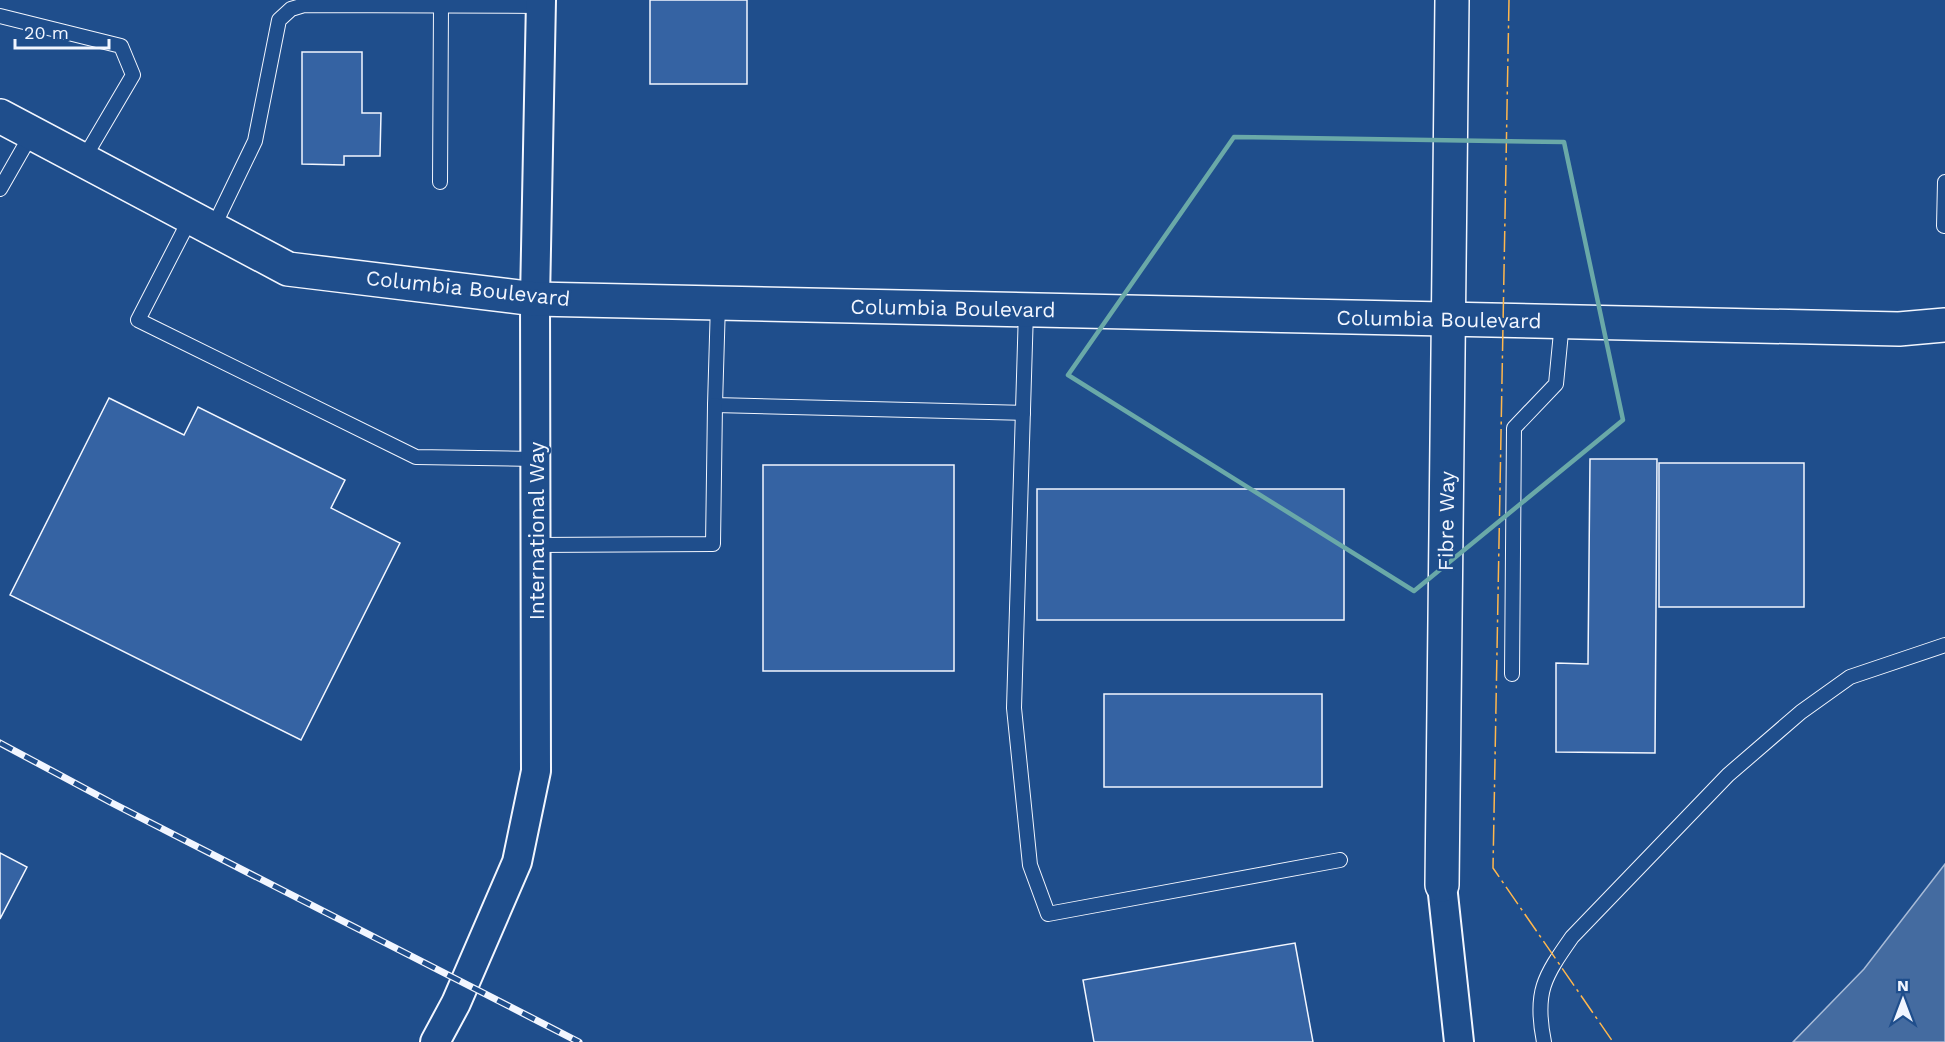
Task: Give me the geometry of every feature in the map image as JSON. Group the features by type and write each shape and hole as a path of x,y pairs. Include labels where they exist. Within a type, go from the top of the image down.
{"street":[{"name":"Fibre Way","path":"1452,0 1442,885 1459,1042"},
{"name":"International Way","path":"435,1042 456,1003 517,862 536,771 535,299 541,3"},
{"name":"Columbia Boulevard","path":"0,116 288,269 535,299 1899,329 1945,325"}],"lane":[{"path":"535,459 416,457 138,320 255,141 279,20 291,9 304,5 441,6 541,3"},
{"path":"440,182 441,6"},
{"path":"0,16 121,46 133,75 82,160"},
{"path":"0,189 32,133"},
{"path":"1944,226 1945,182"},
{"path":"536,545 713,544 718,303"},
{"path":"1026,310 1014,708 1030,865 1048,914 1340,860"},
{"path":"1512,674 1514,428 1556,384 1562,322"},
{"path":"716,405 1023,413"},
{"path":"1544,1042 1540,1022 1540,993 1553,963 1572,936 1728,776 1801,712 1850,677 1945,645"}],"highlighted area":[{"path":"1234,137 1564,142 1623,420 1414,591 1068,375"}],"water":[{"path":"1945,864 1945,1042 1793,1042 1864,969"}],"building":[{"path":"650,0 747,0 747,84 650,84"},
{"path":"302,52 362,52 362,113 381,113 380,156 344,156 344,165 302,164"},
{"path":"109,398 184,435 198,407 345,480 331,508 400,543 301,740 10,595"},
{"path":"1590,459 1657,459 1655,753 1556,752 1556,663 1588,664"},
{"path":"1659,463 1804,463 1804,607 1659,607"},
{"path":"763,465 954,465 954,671 763,671"},
{"path":"1037,489 1344,489 1344,620 1037,620"},
{"path":"1104,694 1322,694 1322,787 1104,787"},
{"path":"0,853 27,867 0,919"},
{"path":"1295,943 1313,1042 1094,1042 1083,980"}],"railway":[{"path":"0,743 112,803 579,1042"}],"power":[{"path":"1509,0 1493,868 1613,1042"}]}
